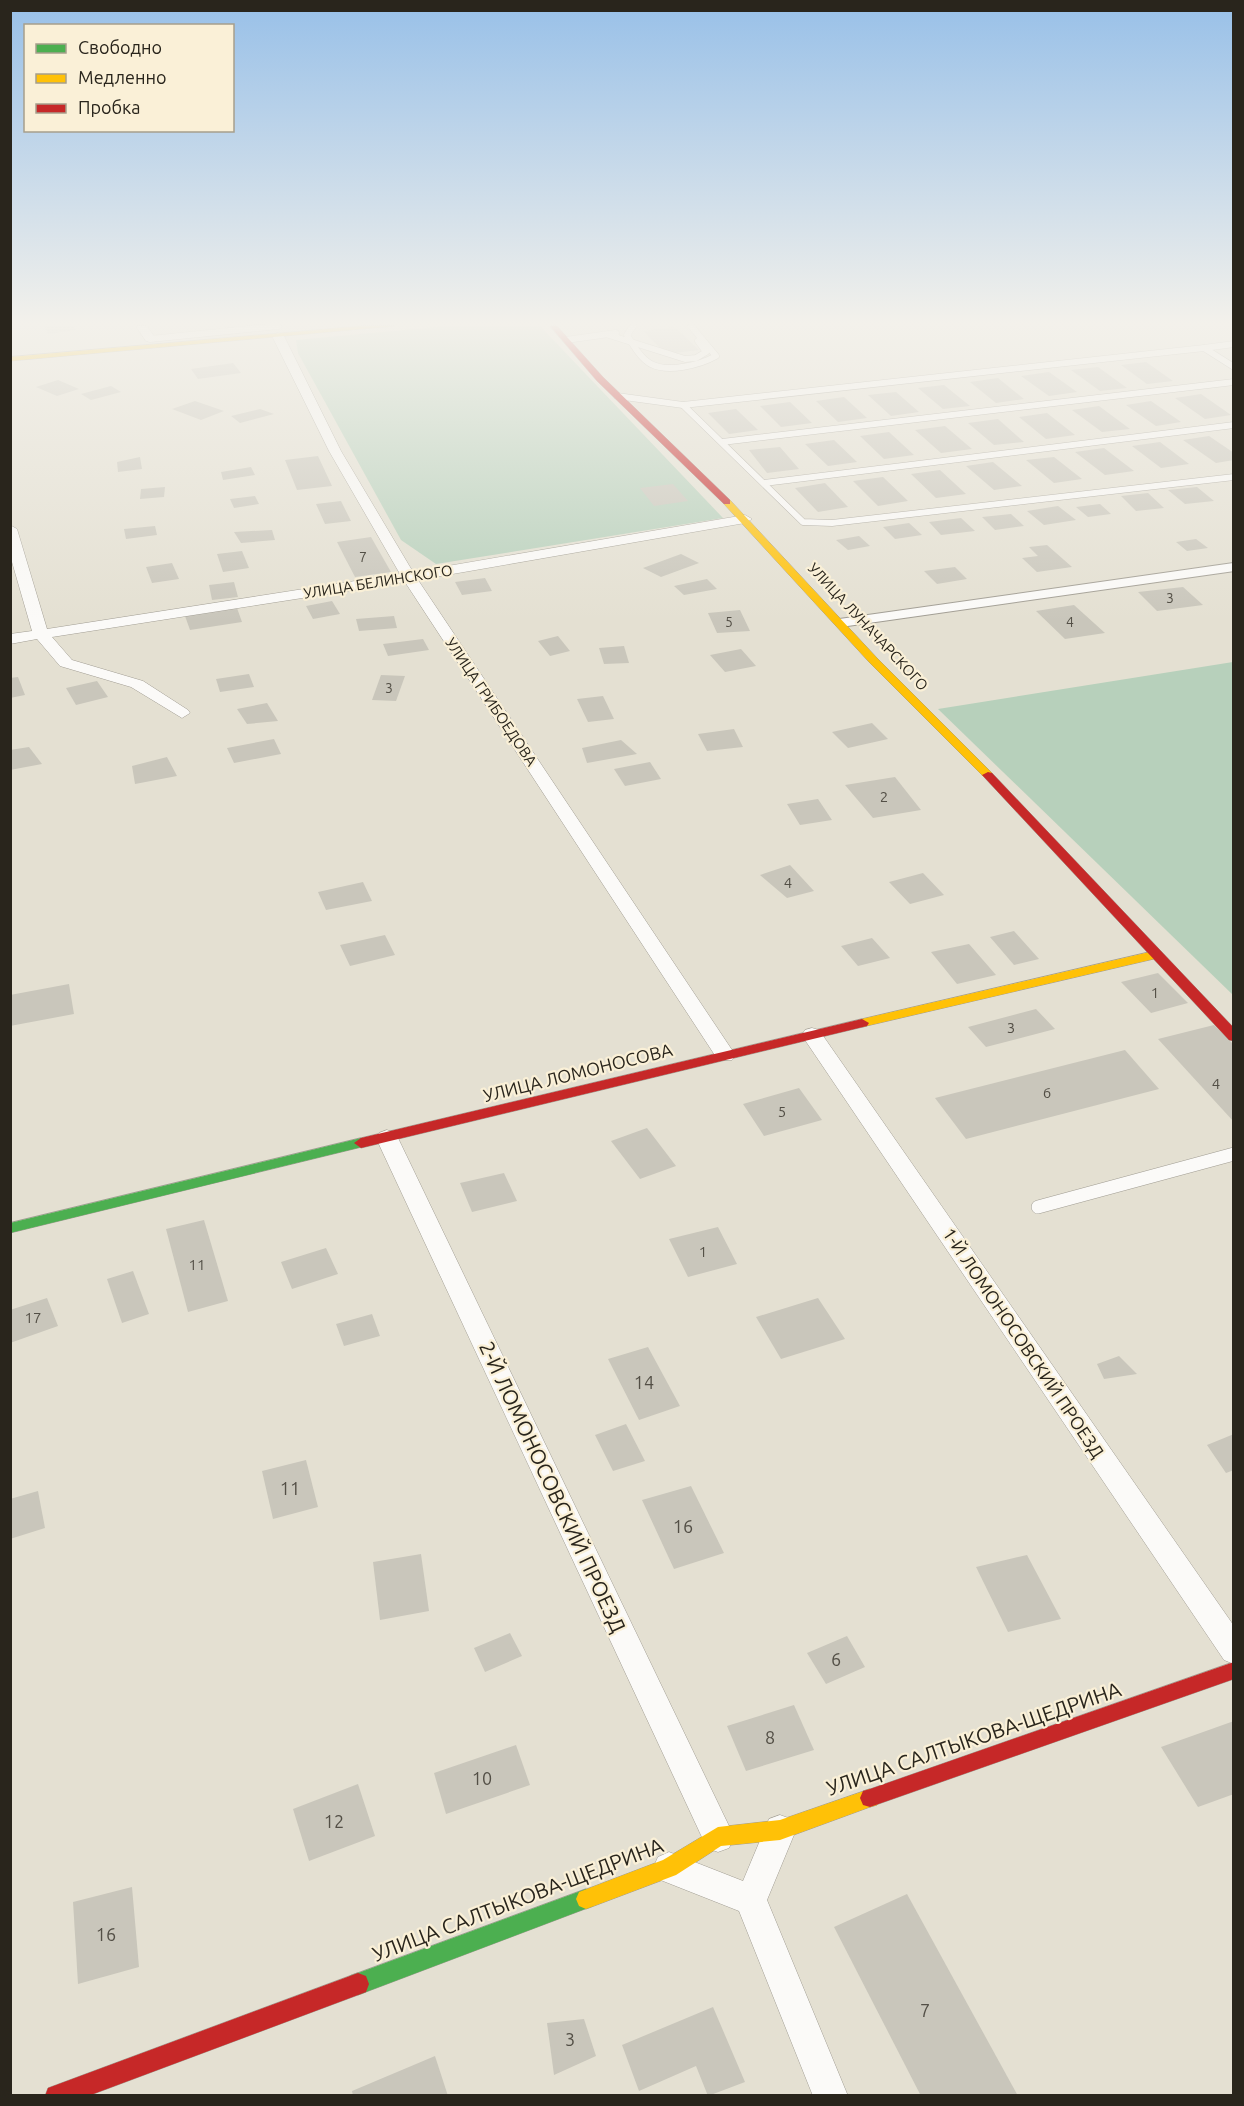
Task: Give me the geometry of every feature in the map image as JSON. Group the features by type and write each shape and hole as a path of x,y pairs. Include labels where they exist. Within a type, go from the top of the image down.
{"street":[{"name":"УЛИЦА ГРИБОЕДОВА","path":"322,424 335,451 409,577 725,1055"},
{"name":"УЛИЦА ЛУНАЧАРСКОГО","path":"646,424 745,519 840,623 1022,810 1154,955 1233,1037"},
{"name":"УЛИЦА БЕЛИНСКОГО","path":"10,639 409,577 745,519"},
{"path":"10,529 41,634 66,663 137,684 182,713"},
{"name":"УЛИЦА ЛОМОНОСОВА","path":"10,1228 725,1055 1154,955"},
{"name":"1-Й ЛОМОНОСОВСКИЙ ПРОЕЗД","path":"812,1035 1233,1651"},
{"name":"2-Й ЛОМОНОСОВСКИЙ ПРОЕЗД","path":"387,1138 718,1837"},
{"name":"УЛИЦА САЛТЫКОВА-ЩЕДРИНА","path":"56,2096 669,1868 718,1837 780,1830 1233,1670"},
{"path":"780,1830 751,1900 831,2096"},
{"path":"669,1868 751,1900"}],"lane":[{"path":"703,424 803,522 832,523 1233,477"},
{"path":"722,442 873,424"},
{"path":"764,483 1233,425"},
{"path":"840,623 1233,567"},
{"path":"1038,1207 1233,1154"}],"green space":[{"path":"337,424 634,424 723,518 436,564 401,540"},
{"path":"1234,662 1233,995 938,709"}],"building":[{"path":"719,424 752,424 758,430 729,434"},
{"path":"778,424 802,424 781,427"},
{"path":"970,424 1004,424 1024,442 994,445"},
{"path":"1028,424 1061,424 1075,435 1046,439"},
{"path":"1091,424 1124,424 1130,429 1102,432"},
{"path":"945,426 972,449 941,453 915,430"},
{"path":"889,432 914,455 884,459 860,436"},
{"path":"1209,436 1234,453 1234,460 1216,463 1183,440"},
{"path":"834,440 857,462 828,466 805,444"},
{"path":"1160,442 1189,464 1161,468 1132,446"},
{"path":"780,447 799,469 767,473 749,450"},
{"path":"1104,448 1134,471 1105,475 1075,452"},
{"path":"318,456 332,486 297,490 285,460"},
{"path":"140,457 142,469 118,472 117,462"},
{"path":"1054,457 1082,479 1054,483 1026,460"},
{"path":"993,462 1022,486 994,490 966,466"},
{"path":"251,467 255,475 223,480 221,472"},
{"path":"940,470 966,494 936,498 911,474"},
{"path":"883,477 908,501 878,506 853,481"},
{"path":"825,483 848,507 818,512 795,488"},
{"path":"673,484 688,501 654,506 640,488"},
{"path":"165,487 164,497 140,499 141,489"},
{"path":"1197,487 1214,501 1185,504 1168,490"},
{"path":"1148,493 1164,508 1136,511 1121,496"},
{"path":"255,496 259,504 234,508 230,499"},
{"path":"341,501 351,521 325,524 316,504"},
{"path":"1100,504 1111,514 1088,517 1076,507"},
{"path":"1058,506 1076,520 1044,525 1027,511"},
{"path":"1011,514 1024,526 995,530 982,517"},
{"path":"961,518 975,531 941,535 929,522"},
{"path":"909,523 922,535 895,539 883,527"},
{"path":"155,526 157,535 126,539 124,529"},
{"path":"272,530 275,540 241,543 234,532"},
{"path":"859,536 870,546 848,550 836,540"},
{"path":"371,537 391,572 355,577 337,542"},
{"path":"1196,539 1208,548 1187,551 1176,542"},
{"path":"1047,545 1072,567 1037,572 1022,558 1038,556 1029,547"},
{"path":"242,551 249,568 223,572 217,554"},
{"path":"681,554 699,563 661,577 643,568"},
{"path":"172,563 179,579 152,583 146,567"},
{"path":"955,567 967,579 937,584 924,571"},
{"path":"485,578 492,591 462,595 455,582"},
{"path":"707,579 717,589 684,595 674,586"},
{"path":"234,582 238,597 212,600 209,585"},
{"path":"1183,587 1203,605 1157,611 1138,592"},
{"path":"332,601 340,614 313,619 306,606"},
{"path":"1074,605 1105,633 1065,639 1036,611"},
{"path":"237,608 242,622 190,630 185,616"},
{"path":"740,610 750,631 717,633 708,613"},
{"path":"394,616 397,628 359,631 356,619"},
{"path":"558,636 570,651 550,656 538,641"},
{"path":"423,639 429,650 388,656 383,644"},
{"path":"624,646 629,663 604,664 599,648"},
{"path":"741,649 756,666 725,672 710,655"},
{"path":"249,674 254,687 220,692 216,679"},
{"path":"381,675 405,676 396,701 372,700"},
{"path":"18,677 25,695 10,698 10,678"},
{"path":"97,681 108,697 76,705 66,688"},
{"path":"603,696 614,719 588,722 577,699"},
{"path":"267,703 278,721 247,724 237,709"},
{"path":"872,723 888,739 848,748 832,732"},
{"path":"734,729 743,747 707,751 698,734"},
{"path":"274,739 281,754 234,763 227,748"},
{"path":"621,740 637,754 587,763 582,748"},
{"path":"29,747 42,764 10,770 10,750"},
{"path":"167,757 177,776 135,784 132,766"},
{"path":"650,762 661,779 625,786 614,769"},
{"path":"895,777 921,810 873,818 845,785"},
{"path":"818,799 832,820 800,825 787,804"},
{"path":"790,865 814,891 787,898 760,875"},
{"path":"923,873 944,895 910,904 889,882"},
{"path":"363,882 372,901 326,910 318,892"},
{"path":"1014,931 1039,959 1014,965 990,937"},
{"path":"385,935 395,955 350,966 340,945"},
{"path":"872,938 890,958 858,966 841,946"},
{"path":"969,944 996,975 957,984 931,952"},
{"path":"1158,973 1188,1003 1151,1013 1121,982"},
{"path":"69,984 74,1014 10,1026 10,995"},
{"path":"1036,1009 1055,1029 986,1047 968,1027"},
{"path":"1214,1025 1234,1045 1234,1122 1158,1039"},
{"path":"1125,1050 1159,1089 966,1139 935,1098"},
{"path":"799,1088 822,1120 764,1136 743,1104"},
{"path":"647,1128 676,1166 640,1179 611,1141"},
{"path":"504,1173 517,1201 472,1212 460,1183"},
{"path":"204,1220 228,1301 188,1312 166,1229"},
{"path":"718,1227 737,1264 688,1277 669,1239"},
{"path":"326,1248 338,1274 292,1289 281,1262"},
{"path":"133,1271 149,1314 122,1323 107,1279"},
{"path":"47,1298 58,1326 10,1343 10,1310"},
{"path":"818,1298 845,1339 781,1359 756,1317"},
{"path":"372,1314 380,1336 344,1346 336,1324"},
{"path":"648,1347 680,1406 639,1420 608,1359"},
{"path":"1119,1356 1137,1374 1104,1379 1097,1364"},
{"path":"626,1424 645,1461 613,1471 595,1435"},
{"path":"1234,1434 1234,1470 1226,1473 1207,1445"},
{"path":"306,1460 318,1507 273,1519 262,1471"},
{"path":"691,1486 724,1553 674,1569 642,1500"},
{"path":"38,1491 45,1528 10,1539 10,1499"},
{"path":"421,1554 429,1611 380,1620 373,1562"},
{"path":"1027,1555 1061,1619 1008,1632 976,1567"},
{"path":"510,1633 522,1656 485,1672 474,1648"},
{"path":"847,1636 865,1667 826,1684 807,1653"},
{"path":"794,1705 814,1750 746,1771 727,1726"},
{"path":"1234,1721 1234,1794 1198,1807 1161,1747"},
{"path":"516,1745 530,1785 446,1814 434,1773"},
{"path":"358,1784 375,1836 309,1861 293,1809"},
{"path":"132,1887 139,1967 78,1984 73,1902"},
{"path":"907,1894 1018,2096 921,2096 834,1927"},
{"path":"713,2007 745,2082 708,2096 696,2066 639,2091 622,2045"},
{"path":"584,2019 596,2056 554,2075 547,2023"},
{"path":"435,2056 448,2096 353,2096 352,2091"}],"traffic: fast":[{"path":"10,1228 361,1143"},
{"path":"358,1984 586,1899"}],"traffic: slow":[{"path":"727,502 873,660 988,775"},
{"path":"862,1023 1154,955"},
{"path":"586,1899 669,1868 718,1837 780,1830 870,1798"}],"traffic: jam":[{"path":"647,424 727,502"},
{"path":"988,775 1234,1037"},
{"path":"361,1143 862,1023"},
{"path":"870,1798 1234,1670"},
{"path":"56,2096 358,1984"}]}
